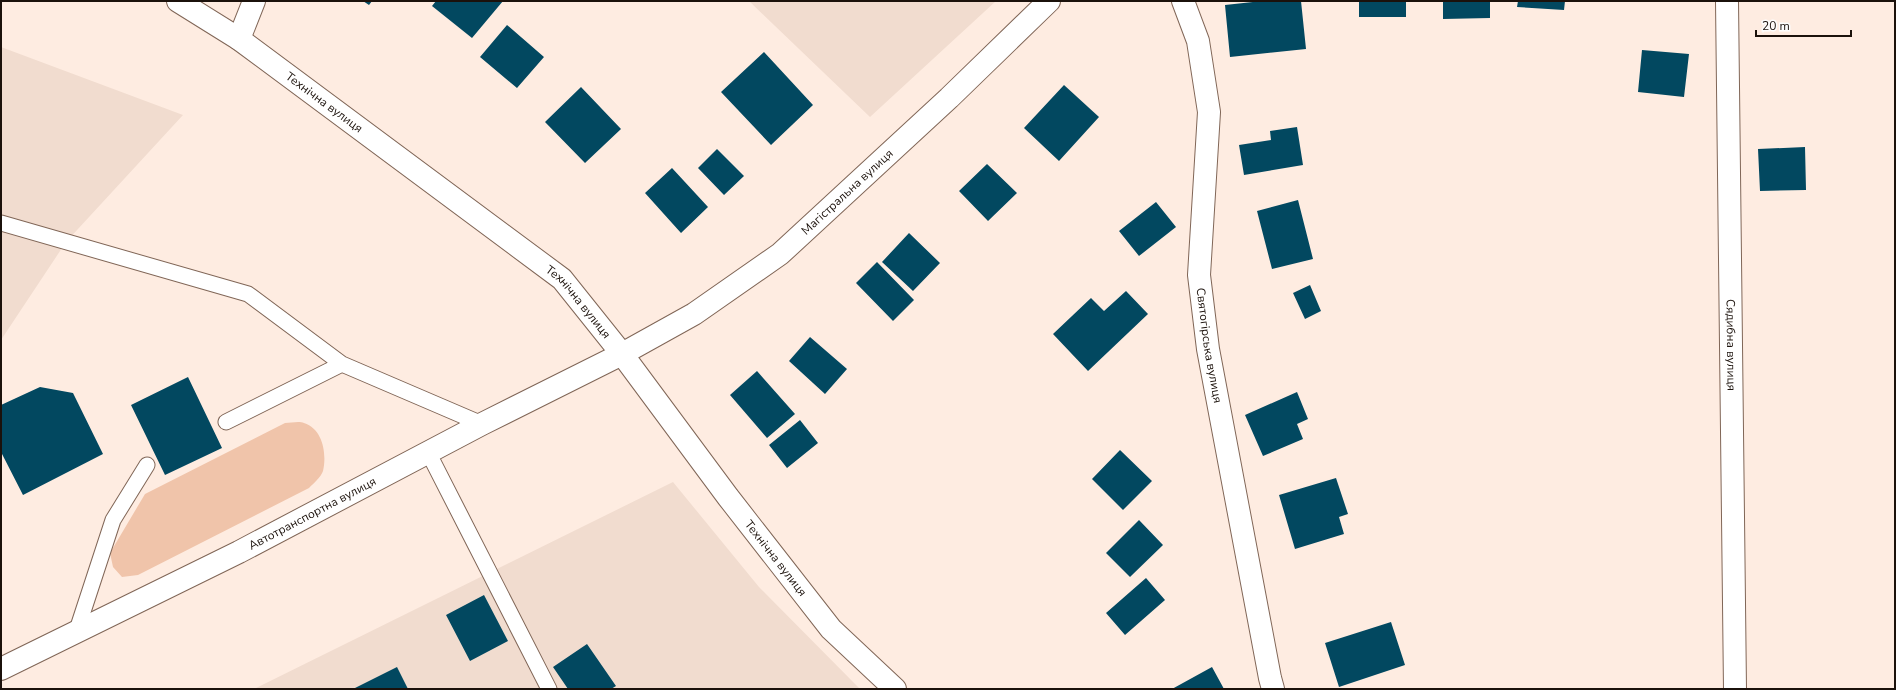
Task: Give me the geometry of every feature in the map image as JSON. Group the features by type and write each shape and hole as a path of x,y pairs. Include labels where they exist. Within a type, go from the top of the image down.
{"street":[{"name":"Технічна вулиця","path":"178,1 239,39 562,279 622,354 728,497 831,628 894,689"},
{"path":"239,39 254,1"},
{"name":"Магістральна вулиця","path":"622,354 694,314 780,254 949,98 1049,1"},
{"name":"Святогірська вулиця","path":"1183,1 1198,41 1209,112 1199,275 1208,349 1273,689"},
{"name":"Сядибна вулиця","path":"1727,1 1735,689"},
{"name":"Автотранспортна вулиця","path":"1,669 77,630 239,552 482,424 622,354"}],"lane":[{"path":"1,223 248,294 342,364 482,424"},
{"path":"226,422 342,364"},
{"path":"428,452 549,689"},
{"path":"77,630 113,520 147,465"}],"shaded area":[{"path":"749,1 996,1 870,117"},
{"path":"1,47 183,115 66,242 1,340"},
{"path":"302,422 310,426 316,431 322,443 324,450 323,471 319,478 309,488 138,575 122,577 113,567 110,553 145,494 285,423"},
{"path":"673,482 759,587 860,689 254,689"}],"building":[{"path":"363,1 372,1 369,5"},
{"path":"436,1 503,1 472,38 432,6"},
{"path":"1262,1 1301,1 1306,49 1230,57 1225,5"},
{"path":"1359,1 1406,1 1406,17 1359,17"},
{"path":"1443,1 1490,1 1490,18 1443,19"},
{"path":"1518,1 1565,1 1564,10 1517,7"},
{"path":"507,25 544,57 517,88 480,57"},
{"path":"1642,50 1689,54 1684,97 1638,92"},
{"path":"764,52 813,105 771,145 721,92"},
{"path":"1064,85 1099,117 1059,161 1024,128"},
{"path":"581,87 621,129 585,163 545,122"},
{"path":"1297,127 1303,165 1244,175 1239,145 1271,140 1270,131"},
{"path":"1805,147 1806,190 1760,191 1758,149"},
{"path":"717,149 744,176 724,195 698,168"},
{"path":"987,164 1017,193 988,221 959,191"},
{"path":"672,168 708,207 681,233 645,193"},
{"path":"1298,200 1313,259 1272,269 1257,211"},
{"path":"1156,202 1176,227 1139,256 1119,231"},
{"path":"909,233 940,263 913,291 882,262"},
{"path":"877,262 914,300 893,321 856,283"},
{"path":"1310,285 1321,311 1305,319 1293,293"},
{"path":"1126,291 1148,314 1088,371 1053,334 1091,298 1104,311"},
{"path":"810,337 847,369 825,394 789,361"},
{"path":"757,371 795,414 767,438 730,395"},
{"path":"188,377 222,448 165,475 131,405"},
{"path":"40,387 73,393 103,454 23,495 1,452 1,405"},
{"path":"1297,392 1308,419 1297,424 1303,439 1263,456 1245,415"},
{"path":"800,420 818,443 787,468 769,445"},
{"path":"1120,450 1152,481 1123,510 1092,479"},
{"path":"1336,478 1348,514 1339,517 1344,534 1295,549 1279,495"},
{"path":"1139,520 1163,545 1130,577 1106,553"},
{"path":"1146,578 1165,600 1125,635 1106,613"},
{"path":"484,595 508,641 470,661 446,615"},
{"path":"1391,622 1405,665 1339,687 1325,643"},
{"path":"587,644 616,686 611,689 568,689 553,667"},
{"path":"397,667 408,689 353,689"},
{"path":"1212,667 1224,689 1172,689"}]}
